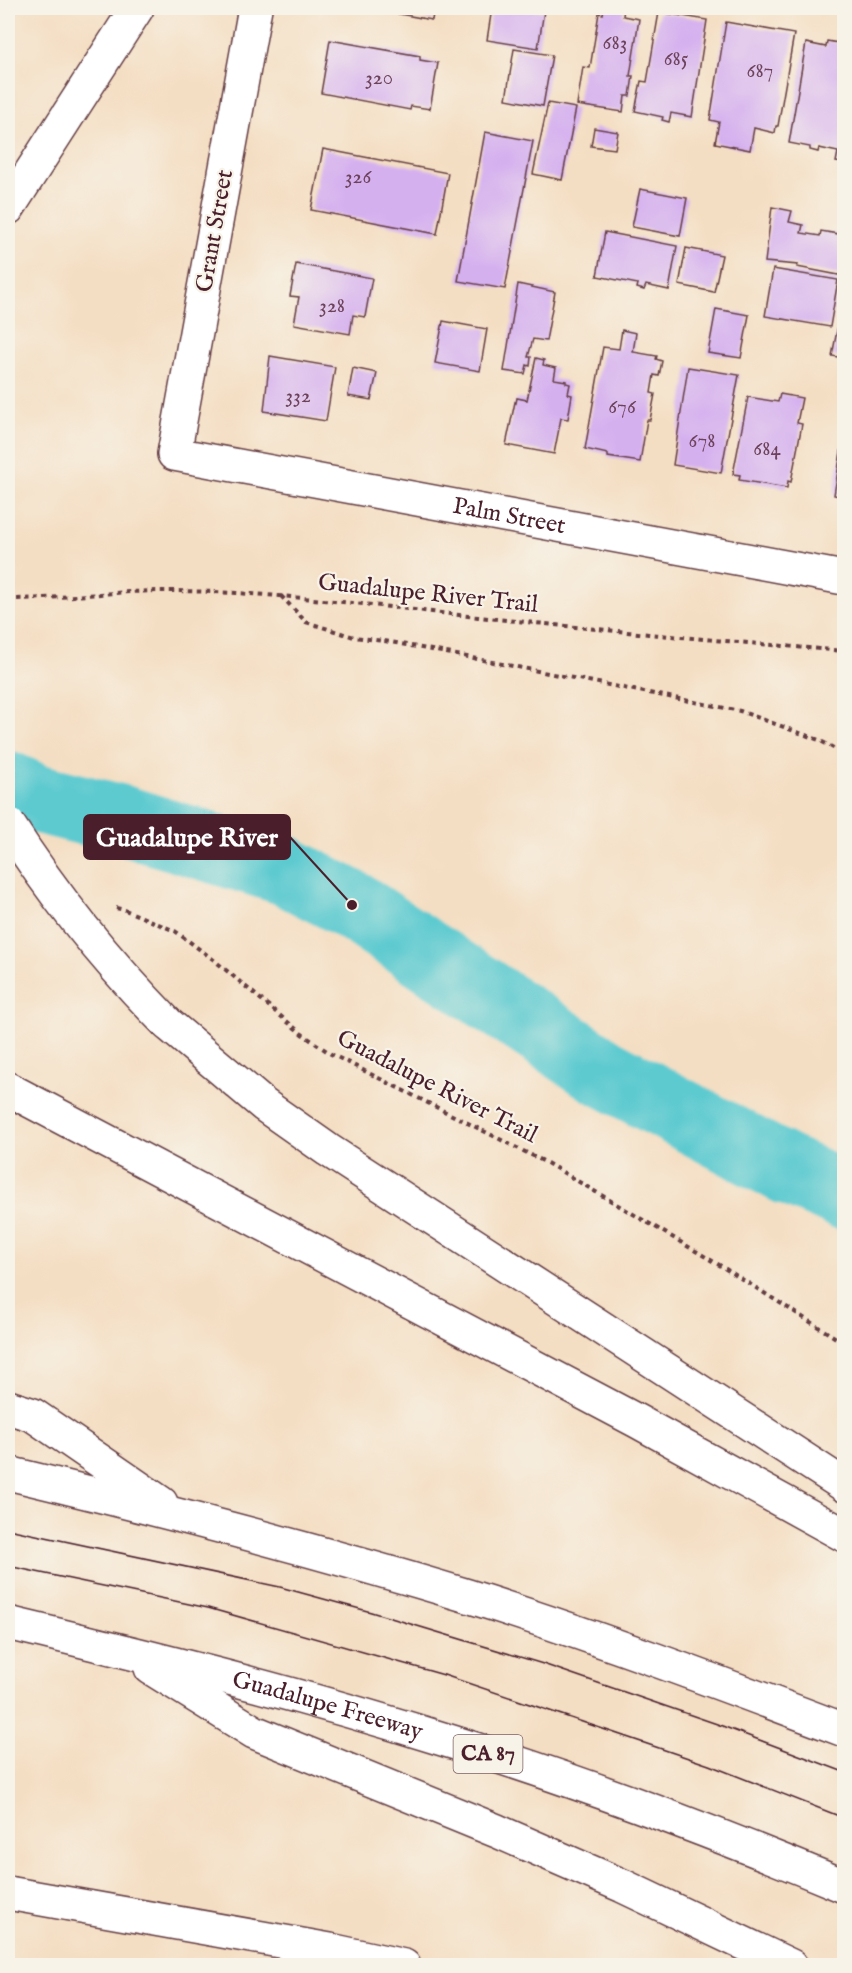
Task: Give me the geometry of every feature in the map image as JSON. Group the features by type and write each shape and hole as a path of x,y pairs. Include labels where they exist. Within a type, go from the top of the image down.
{"main road":[{"path":"8,208 137,8"},
{"name":"Grant Street","path":"174,454 255,8"},
{"name":"Palm Street","path":"174,454 844,578"},
{"path":"8,824 30,859 72,916 114,967 168,1024 264,1106 328,1150 844,1485"},
{"path":"8,1089 637,1421 844,1535"},
{"path":"8,1407 33,1415 177,1514"},
{"path":"8,1473 177,1514 469,1597 696,1674 844,1730"},
{"name":"Guadalupe Freeway","path":"8,1623 122,1650 437,1737 602,1792 759,1851 844,1886"},
{"path":"122,1650 254,1732 497,1831 623,1886 791,1965"},
{"path":"8,1893 404,1965"}],"path":[{"name":"Guadalupe River Trail","path":"8,599 49,599 112,592 167,591 281,596 595,630 844,651"},
{"path":"281,596 306,622 354,637 391,642 740,711 819,740 844,754"},
{"name":"Guadalupe River Trail","path":"115,908 125,910 175,932 214,960 302,1034 331,1054 547,1163 721,1266 844,1343"}],"building":[{"path":"368,8 434,8 432,20"},
{"path":"492,8 524,8 544,11 538,48 487,40"},
{"path":"604,8 624,8 623,16 639,19 630,76 633,76 630,96 625,96 623,112 577,105 583,67 590,68 599,13 603,14"},
{"path":"659,12 707,20 692,117 671,113 669,122 662,120 663,117 635,111 641,81 647,82"},
{"path":"726,22 794,34 778,126 776,126 775,133 754,128 750,150 715,143 719,122 710,120"},
{"path":"330,40 420,56 420,60 438,63 430,109 411,106 410,110 321,93"},
{"path":"827,41 844,44 844,163 836,162 838,152 819,148 818,152 810,150 810,147 789,143 806,43 826,47"},
{"path":"514,49 552,55 543,106 506,99"},
{"path":"548,103 576,108 562,180 533,174"},
{"path":"594,128 618,132 615,149 591,146"},
{"path":"485,132 533,141 505,289 458,281"},
{"path":"323,149 448,173 437,234 311,210"},
{"path":"640,189 687,198 680,236 632,227"},
{"path":"772,207 792,211 789,222 803,225 801,233 820,236 821,231 844,235 844,276 797,267 798,265 765,262"},
{"path":"605,232 677,246 669,290 646,285 644,290 637,288 638,284 597,276"},
{"path":"686,248 722,255 714,292 679,285"},
{"path":"296,264 372,278 365,317 353,315 350,334 294,324 299,297 290,296"},
{"path":"773,269 838,280 830,327 765,316"},
{"path":"518,284 555,292 546,341 533,339 528,357 531,357 530,366 527,365 525,374 504,371"},
{"path":"716,309 749,315 741,358 708,353"},
{"path":"841,310 844,310 844,358 832,356"},
{"path":"443,321 487,329 480,371 435,363"},
{"path":"622,330 636,333 633,352 657,356 656,359 662,361 659,376 654,375 651,393 655,394 650,420 647,420 640,462 608,457 608,454 585,449 603,347 619,349"},
{"path":"270,356 335,367 326,421 264,411"},
{"path":"536,358 544,360 543,365 556,368 554,379 570,384 568,394 572,395 568,419 561,418 554,454 506,445 515,402 517,398 527,400"},
{"path":"688,367 739,375 721,473 673,465"},
{"path":"353,368 377,373 371,400 348,396"},
{"path":"780,394 802,398 797,423 802,424 791,482 788,481 787,488 739,480 740,475 733,474 748,397 778,402"},
{"path":"844,439 844,497 834,495"}],"waterway":[{"path":"8,786 35,798 119,819 284,870 352,905 602,1071 785,1169 844,1195"}],"tram line":[{"path":"8,1529 280,1587 371,1612 543,1664 717,1724 844,1772"},
{"path":"8,1566 208,1608 444,1675 709,1765 844,1818"}],"place":[{"name":"Guadalupe River","path":"352,905"}]}
